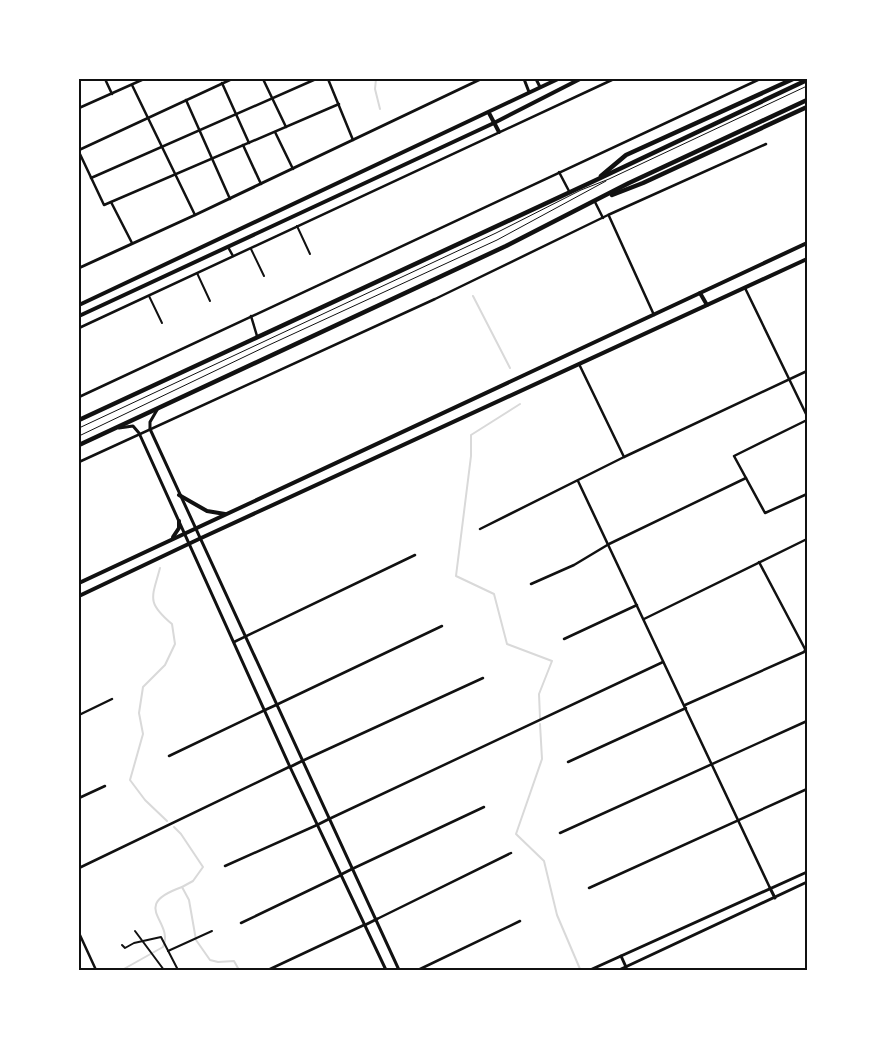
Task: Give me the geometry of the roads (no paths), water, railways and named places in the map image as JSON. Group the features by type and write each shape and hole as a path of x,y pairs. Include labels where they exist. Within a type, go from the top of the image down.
{"main road":[{"path":"79,305 558,79"},
{"path":"80,315 494,123 580,79"},
{"path":"594,181 626,155 792,79"},
{"path":"79,420 257,336 570,193 807,80"},
{"path":"79,445 506,246 629,183 807,100"},
{"path":"597,201 643,183 807,108"},
{"path":"489,113 499,132"},
{"path":"226,236 229,246"},
{"path":"79,583 807,244"},
{"path":"79,596 189,543 807,259"},
{"path":"700,293 707,305"},
{"path":"180,495 207,511 225,514"},
{"path":"168,541 177,532 179,521"}],"street":[{"path":"105,79 112,94"},
{"path":"79,107 144,79"},
{"path":"232,79 79,151 104,205 339,104"},
{"path":"263,79 286,127"},
{"path":"91,178 316,79"},
{"path":"328,79 354,140"},
{"path":"79,268 230,199 481,79"},
{"path":"524,79 529,92"},
{"path":"536,79 540,87"},
{"path":"79,328 614,79"},
{"path":"79,396 760,79"},
{"path":"222,83 248,143"},
{"path":"132,85 195,215"},
{"path":"186,100 230,199"},
{"path":"275,132 293,169"},
{"path":"79,462 435,299 608,215 766,144"},
{"path":"243,145 261,184"},
{"path":"559,172 570,193"},
{"path":"597,201 603,218"},
{"path":"111,202 132,243"},
{"path":"608,215 654,314"},
{"path":"297,226 310,254"},
{"path":"229,246 233,256"},
{"path":"251,248 264,276"},
{"path":"197,273 210,301"},
{"path":"745,288 807,416"},
{"path":"149,295 162,323"},
{"path":"251,316 257,336"},
{"path":"579,364 624,456"},
{"path":"480,529 624,456 807,371"},
{"path":"157,410 150,422 150,429 244,637 377,919 399,970"},
{"path":"807,420 734,454 765,513 807,494"},
{"path":"114,428 133,426 139,433 290,767 319,824 386,970"},
{"path":"531,584 574,565 609,544 746,478"},
{"path":"578,481 775,898"},
{"path":"644,619 807,539"},
{"path":"234,642 415,555"},
{"path":"568,762 804,652 806,648 759,562"},
{"path":"564,639 637,605"},
{"path":"169,756 442,626"},
{"path":"225,866 329,820 663,662"},
{"path":"79,868 302,761 482,678"},
{"path":"79,715 112,699"},
{"path":"560,833 807,721"},
{"path":"79,798 105,786"},
{"path":"589,888 807,788"},
{"path":"241,923 484,807"},
{"path":"268,970 512,853"},
{"path":"590,970 807,872"},
{"path":"619,970 807,882"},
{"path":"418,970 520,921"},
{"path":"168,951 212,930"},
{"path":"135,931 164,970"},
{"path":"79,933 96,970"},
{"path":"122,944 124,948 134,943 161,937 178,970"},
{"path":"621,956 626,967"}],"lane":[{"path":"79,428 496,232 581,190 609,179 807,86"},
{"path":"79,436 269,345 489,244 584,195 609,179"}],"waterway":[{"path":"376,79 375,89 380,109"},
{"path":"473,296 510,368"},
{"path":"520,404 471,435 471,456 456,576 494,594 507,644 552,661 539,694 540,718"},
{"path":"160,568 153,599 158,610 172,624 175,644 165,665 143,687 139,713 143,734 130,780 145,800 167,821"},
{"path":"540,724 542,759 516,834 544,861 557,915 580,969"},
{"path":"174,827 181,834 203,867 193,881 182,887 189,900 196,940 210,960 218,962 234,961 239,970"},
{"path":"122,970 163,947 165,938 155,907 158,901 166,894 182,887"}]}
